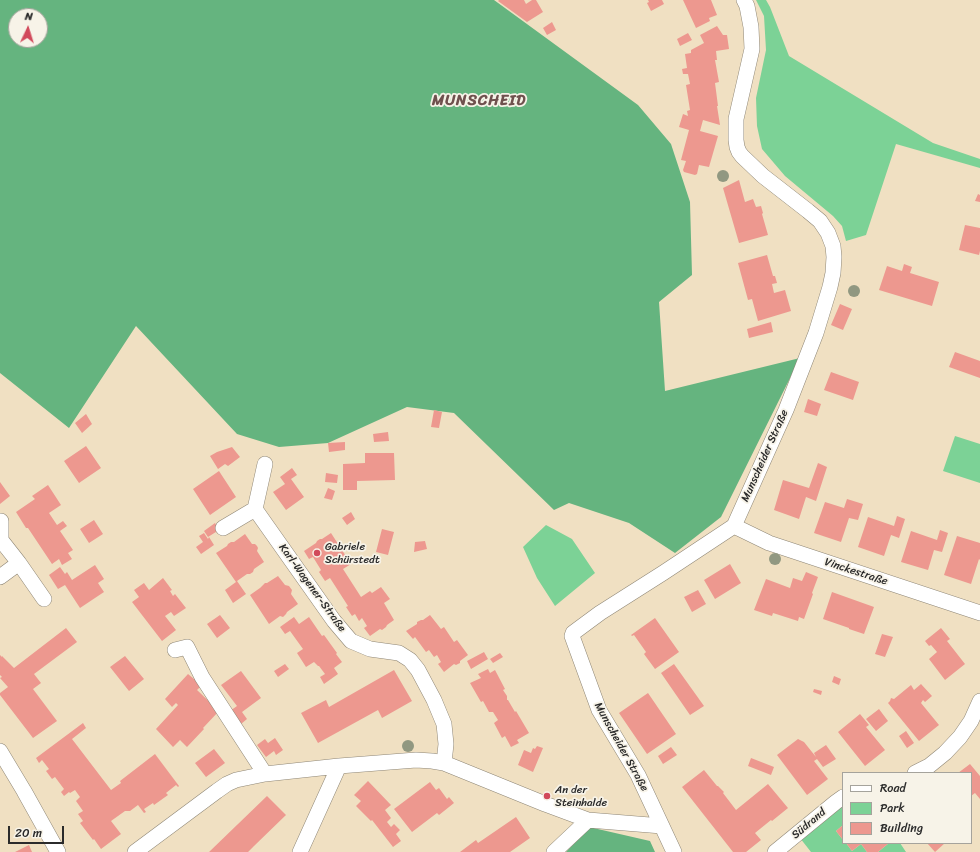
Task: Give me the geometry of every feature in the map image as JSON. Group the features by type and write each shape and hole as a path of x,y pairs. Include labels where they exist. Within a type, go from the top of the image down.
{"street":[{"name":"Munscheider Straße","path":"674,852 638,775 599,710 572,636 573,633 600,613 734,526 786,410 816,333 830,287 834,257 833,246 828,233 820,221 763,176 742,156 737,147 736,119 752,49 752,27 744,0"},
{"path":"223,528 255,509 265,464"},
{"name":"Karl-Wagener-Straße","path":"255,509 334,621 351,641 370,649 399,653 410,660 418,670 434,700 444,724 446,744 444,763"},
{"path":"1,521 1,540 44,599"},
{"name":"Vinckestraße","path":"734,526 769,543 980,613"},
{"path":"0,578 19,563"},
{"path":"175,650 187,647 202,677 265,774"},
{"path":"917,772 929,766 945,753 960,737 971,721 980,701"},
{"path":"0,751 58,852"},
{"path":"134,852 227,784 240,779 265,774 339,766 416,760 444,763 588,820 662,826"},
{"path":"300,852 339,766"},
{"name":"Südrand","path":"775,852 842,798"},
{"path":"554,852 588,820"}],"green space":[{"path":"0,0 494,0 638,105 671,144 690,202 692,275 659,302 665,391 800,358 721,517 675,553 629,523 569,503 554,510 454,413 407,407 328,443 279,447 237,434 136,326 69,428 0,373"},
{"path":"756,0 766,0 789,56 933,143 980,159 980,168 896,144 866,235 846,241 842,226 833,216 785,176 762,149 757,126 756,98 766,50 764,16"},
{"path":"955,436 980,444 980,483 943,471"},
{"path":"546,525 572,539 595,573 555,606 537,578 523,547"},
{"path":"842,806 842,826 836,831 842,839 842,844 847,844 852,851 861,844 867,852 811,852 800,838"},
{"path":"589,827 650,841 655,852 566,852"},
{"path":"888,844 901,844 906,852 878,852"}],"building":[{"path":"524,0 526,4 532,0 536,0 543,12 527,22 498,1"},
{"path":"648,0 662,0 664,4 651,11 647,3 649,2"},
{"path":"683,0 711,0 717,15 709,18 710,21 696,28"},
{"path":"552,22 556,30 547,35 543,28"},
{"path":"717,26 723,35 727,35 729,49 716,51 717,60 715,60 719,82 715,83 720,125 703,120 700,131 718,136 709,167 699,165 697,174 695,175 684,172 683,170 686,161 681,160 689,130 679,127 683,114 688,116 687,111 690,110 686,85 690,84 688,74 683,74 682,69 687,68 685,54 691,53 691,50 704,43 700,35"},
{"path":"688,33 692,40 680,46 677,39"},
{"path":"739,180 745,202 753,199 756,207 761,206 768,235 739,243 723,188"},
{"path":"978,194 980,195 980,202 975,201"},
{"path":"965,225 980,228 979,255 959,250"},
{"path":"767,255 773,276 775,276 777,283 772,284 774,293 785,290 791,311 758,321 752,299 748,300 738,263"},
{"path":"904,264 912,267 910,273 939,282 932,306 879,290 887,266 902,271"},
{"path":"840,304 852,309 843,330 831,325"},
{"path":"771,322 773,332 749,338 747,329"},
{"path":"955,352 980,361 980,378 949,367"},
{"path":"831,372 859,382 853,400 824,390"},
{"path":"808,399 821,404 817,416 804,412"},
{"path":"434,410 442,412 439,428 431,427"},
{"path":"86,414 92,424 82,433 75,423"},
{"path":"388,432 389,441 374,442 373,434"},
{"path":"345,442 345,450 329,452 328,443"},
{"path":"86,446 101,468 79,483 64,461"},
{"path":"232,447 240,457 228,466 225,464 218,469 210,456"},
{"path":"365,453 394,453 395,480 357,481 357,490 343,490 343,464 365,463"},
{"path":"818,463 827,467 816,501 806,497 799,519 774,510 783,480 809,488"},
{"path":"292,468 297,475 291,479 304,497 286,510 273,492 285,484 280,477"},
{"path":"219,471 236,497 210,515 193,489"},
{"path":"326,473 338,475 337,483 325,482"},
{"path":"0,482 10,496 0,504"},
{"path":"48,485 61,505 49,513 57,525 63,521 67,526 60,531 73,550 68,553 72,559 62,565 59,559 52,564 16,512 35,499 32,496"},
{"path":"328,488 335,491 332,500 324,498"},
{"path":"847,499 863,504 858,520 849,518 841,542 814,533 825,502 844,508"},
{"path":"351,512 355,519 347,525 342,518"},
{"path":"897,516 905,519 899,538 891,535 884,556 858,547 868,517 894,526"},
{"path":"94,520 103,534 89,543 80,529"},
{"path":"215,523 219,530 208,537 204,531"},
{"path":"382,529 394,532 388,555 376,552"},
{"path":"940,530 948,533 942,552 934,550 928,570 901,562 911,531 937,540"},
{"path":"204,533 208,539 209,537 214,545 201,554 196,547 203,542 199,536"},
{"path":"331,533 351,564 343,569 361,597 370,591 372,593 381,587 390,599 384,603 394,620 382,630 380,629 370,636 364,628 367,626 362,618 359,621 355,614 352,616 346,607 348,606 330,578 325,581 319,572 321,570 313,557 309,559 304,551"},
{"path":"245,534 252,544 257,546 257,551 264,562 254,569 253,572 237,581 246,594 233,603 225,590 236,582 216,553"},
{"path":"957,536 980,543 980,560 979,559 971,584 944,575"},
{"path":"425,541 427,549 414,552 415,542"},
{"path":"730,564 741,583 715,599 704,580"},
{"path":"95,565 104,579 98,583 104,592 80,608 65,585 58,589 49,575 60,567 65,574 67,572 72,580"},
{"path":"806,572 818,577 804,619 799,617 798,621 773,613 772,616 754,610 766,579 790,588 793,578 802,581"},
{"path":"278,576 285,585 289,586 292,590 291,594 298,604 283,617 280,616 269,624 250,595 265,583"},
{"path":"163,578 172,590 170,591 173,596 175,594 186,608 174,616 171,612 165,616 176,630 162,641 132,602 139,597 134,590 144,583 149,590"},
{"path":"698,590 706,604 692,612 684,597"},
{"path":"832,592 874,607 864,634 823,619"},
{"path":"220,615 230,628 217,638 207,624"},
{"path":"430,615 441,629 444,627 454,642 457,640 468,655 460,661 460,663 456,665 454,664 444,672 438,664 441,662 437,655 434,657 429,650 426,652 415,637 413,639 406,631 417,624 417,622"},
{"path":"294,617 299,624 309,617 322,636 324,635 342,662 334,668 338,674 324,684 320,677 325,674 319,666 314,662 306,667 297,653 303,649 290,631 285,634 280,627"},
{"path":"655,618 679,652 655,669 644,654 646,652 634,635 631,635"},
{"path":"66,628 77,642 34,674 41,683 33,689 57,721 33,738 0,695 0,693 8,687 0,678 2,677 0,675 0,655 14,668"},
{"path":"941,628 950,639 947,641 965,664 945,680 929,659 937,652 925,641"},
{"path":"882,634 893,637 885,657 875,654"},
{"path":"484,652 488,659 471,669 467,661"},
{"path":"500,653 503,657 493,663 490,659"},
{"path":"125,656 144,679 129,691 110,667"},
{"path":"285,664 289,669 278,677 274,671"},
{"path":"674,664 704,706 690,715 661,673"},
{"path":"488,669 490,673 495,670 505,689 503,690 507,696 507,700 515,712 516,711 529,733 517,740 519,743 511,747 505,736 502,738 494,723 498,720 493,712 489,712 483,701 481,702 470,683 481,678 478,674"},
{"path":"394,670 412,701 382,718 378,710 318,743 301,713 326,700 329,707"},
{"path":"241,671 261,698 242,712 247,719 241,724 230,711 237,706 221,685"},
{"path":"188,674 202,685 197,690 219,711 187,747 180,740 173,747 156,729 178,705 176,703 172,707 165,699"},
{"path":"834,676 841,679 839,685 832,682"},
{"path":"921,684 932,696 925,702 923,700 921,703 939,725 919,741 888,703 891,698 894,699 911,685 914,690"},
{"path":"814,689 822,691 821,695 813,692"},
{"path":"648,693 676,734 647,754 619,713"},
{"path":"879,709 888,721 876,731 866,719"},
{"path":"860,714 869,725 866,727 885,750 865,766 838,732"},
{"path":"83,723 86,728 72,739 111,790 121,783 120,781 155,754 179,786 178,787 176,785 166,793 168,795 154,805 153,803 144,809 146,812 144,813 138,805 130,811 125,811 111,821 121,834 101,849 80,823 83,821 78,814 83,811 76,801 80,797 75,790 64,796 61,792 64,789 55,777 52,779 46,771 49,769 42,760 39,763 36,758"},
{"path":"906,731 914,743 907,748 899,736"},
{"path":"275,738 283,750 276,755 274,751 266,757 257,745 265,739 268,743"},
{"path":"798,739 804,742 816,757 814,753 826,745 836,759 823,767 817,759 814,761 828,779 807,795 777,755"},
{"path":"537,746 543,748 533,772 518,765 524,750 531,753 533,748 535,749"},
{"path":"671,747 677,755 663,764 658,756"},
{"path":"214,749 225,763 206,777 195,763"},
{"path":"751,758 774,767 771,775 748,766"},
{"path":"970,764 980,776 980,799 975,793 972,795 972,772 959,772"},
{"path":"704,770 724,792 723,793 736,810 768,784 788,808 755,833 761,840 746,852 733,852 682,787"},
{"path":"368,781 391,805 385,810 391,818 387,822 391,827 394,824 400,830 396,834 401,841 393,847 372,820 371,821 356,806 361,801 354,795"},
{"path":"430,782 436,790 439,788 447,799 449,797 454,803 439,815 437,813 412,832 394,809"},
{"path":"267,796 286,815 248,852 209,852"},
{"path":"516,817 530,838 510,852 460,852 476,840 478,843"},
{"path":"842,826 842,839 836,831"},
{"path":"847,844 861,844 852,851"},
{"path":"861,844 888,844 878,852 867,852"},
{"path":"928,844 944,844 935,852"},
{"path":"29,845 32,852 15,852"}],"place":[{"name":"Gabriele Schürstedt","path":"317,553"},
{"name":"An der Steinhalde","path":"547,796"}],"district":[{"name":"MUNSCHEID","path":"479,101"}]}
